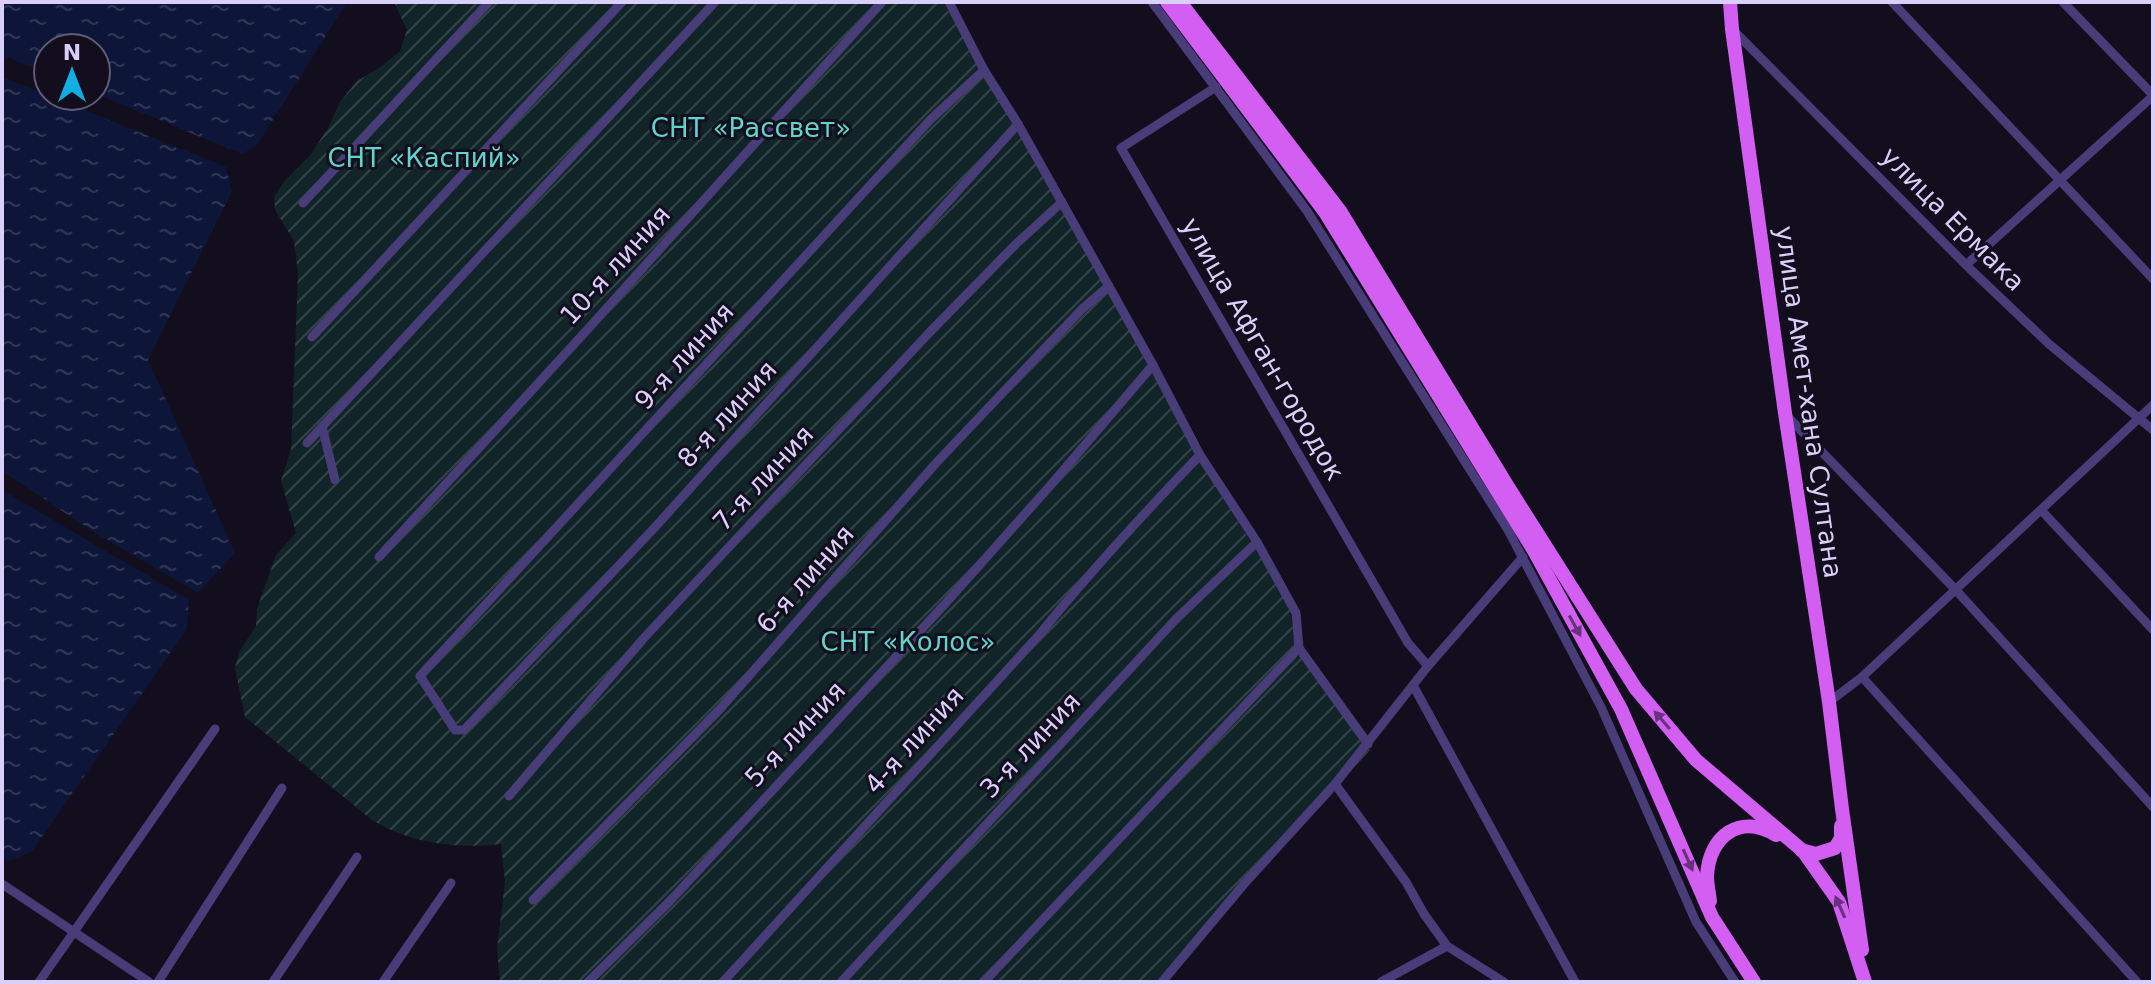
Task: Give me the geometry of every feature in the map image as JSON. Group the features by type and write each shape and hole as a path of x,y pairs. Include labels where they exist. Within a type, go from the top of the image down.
{"main road":[{"path":"1167,2 1325,212 1533,549 1621,709 1712,917 1754,982"},
{"path":"1180,2 1340,211 1508,487 1636,689 1696,760 1803,851 1839,902 1865,981"},
{"name":"улица Амет-хана Султана","path":"1730,2 1842,809"},
{"path":"1712,917 1707,877 1709,864 1714,849 1728,831 1748,826 1767,829 1803,851 1816,854 1835,848 1841,838 1842,809"},
{"path":"1842,809 1865,981"}],"street":[{"path":"303,203 489,2"},
{"path":"312,337 622,2"},
{"path":"307,443 715,2"},
{"name":"10-я линия","path":"379,557 882,2"},
{"path":"949,2 984,70 1018,124 1153,365 1200,455 1257,542 1296,613 1299,648 1368,744"},
{"path":"1152,2 1307,211 1523,557 1601,707 1696,922 1735,982"},
{"path":"1892,2 2153,279"},
{"path":"1966,265 2153,96 2065,3"},
{"name":"улица Ермака","path":"1732,29 1966,265 2049,344 2153,430"},
{"name":"9-я линия","path":"464,730 453,728 420,676 931,119 984,70"},
{"name":"улица Афган-городок","path":"1216,87 1121,148 1408,643 1428,666"},
{"name":"8-я линия","path":"464,730 657,525 1018,124"},
{"name":"7-я линия","path":"509,796 653,627 928,334 1062,202"},
{"name":"6-я линия","path":"533,900 719,710 937,462 1082,309 1109,286"},
{"name":"5-я линия","path":"588,982 670,901 944,605 1153,365"},
{"path":"1829,702 1862,677 2153,405"},
{"path":"1785,413 1955,589 2153,807"},
{"path":"322,426 335,480"},
{"name":"4-я линия","path":"723,982 1029,646 1135,522 1200,455"},
{"path":"2041,510 2153,630"},
{"name":"3-я линия","path":"841,982 1176,619 1257,542"},
{"path":"1162,982 1244,884 1335,784 1428,666 1523,557"},
{"path":"984,982 1299,648"},
{"path":"1862,677 2137,982"},
{"path":"1414,687 1575,982"},
{"path":"39,982 215,729"},
{"path":"1335,784 1406,882 1447,946 1504,982"},
{"path":"158,982 282,788"},
{"path":"273,982 357,857"},
{"path":"383,982 451,883"},
{"path":"2,884 149,982"},
{"path":"1381,982 1447,946"}],"green space":[{"name":"СНТ «Колос»","path":"394,2 943,2 1067,215 1202,465 1280,588 1290,609 1295,644 1345,719 1370,750 1166,982 500,982 497,949 505,881 501,844 468,846 435,843 387,828 372,820 245,717 235,668 239,652 256,626 257,609 276,555 296,533 281,481 291,449 298,274 294,241 275,210 274,197 311,154 340,102 357,81 400,51 407,30"}],"water":[{"path":"2,2 347,2 257,145 242,154 112,101 112,32 32,32 32,67 2,55"},
{"path":"2,77 32,89 32,112 89,112 226,167 232,191 148,360 235,553 198,593 97,534 2,471"},
{"path":"2,490 189,600 187,629 32,851 9,861 2,857"}],"park label":[{"name":"СНТ «Рассвет»","path":"751,128"},
{"name":"СНТ «Каспий»","path":"424,158"}]}
